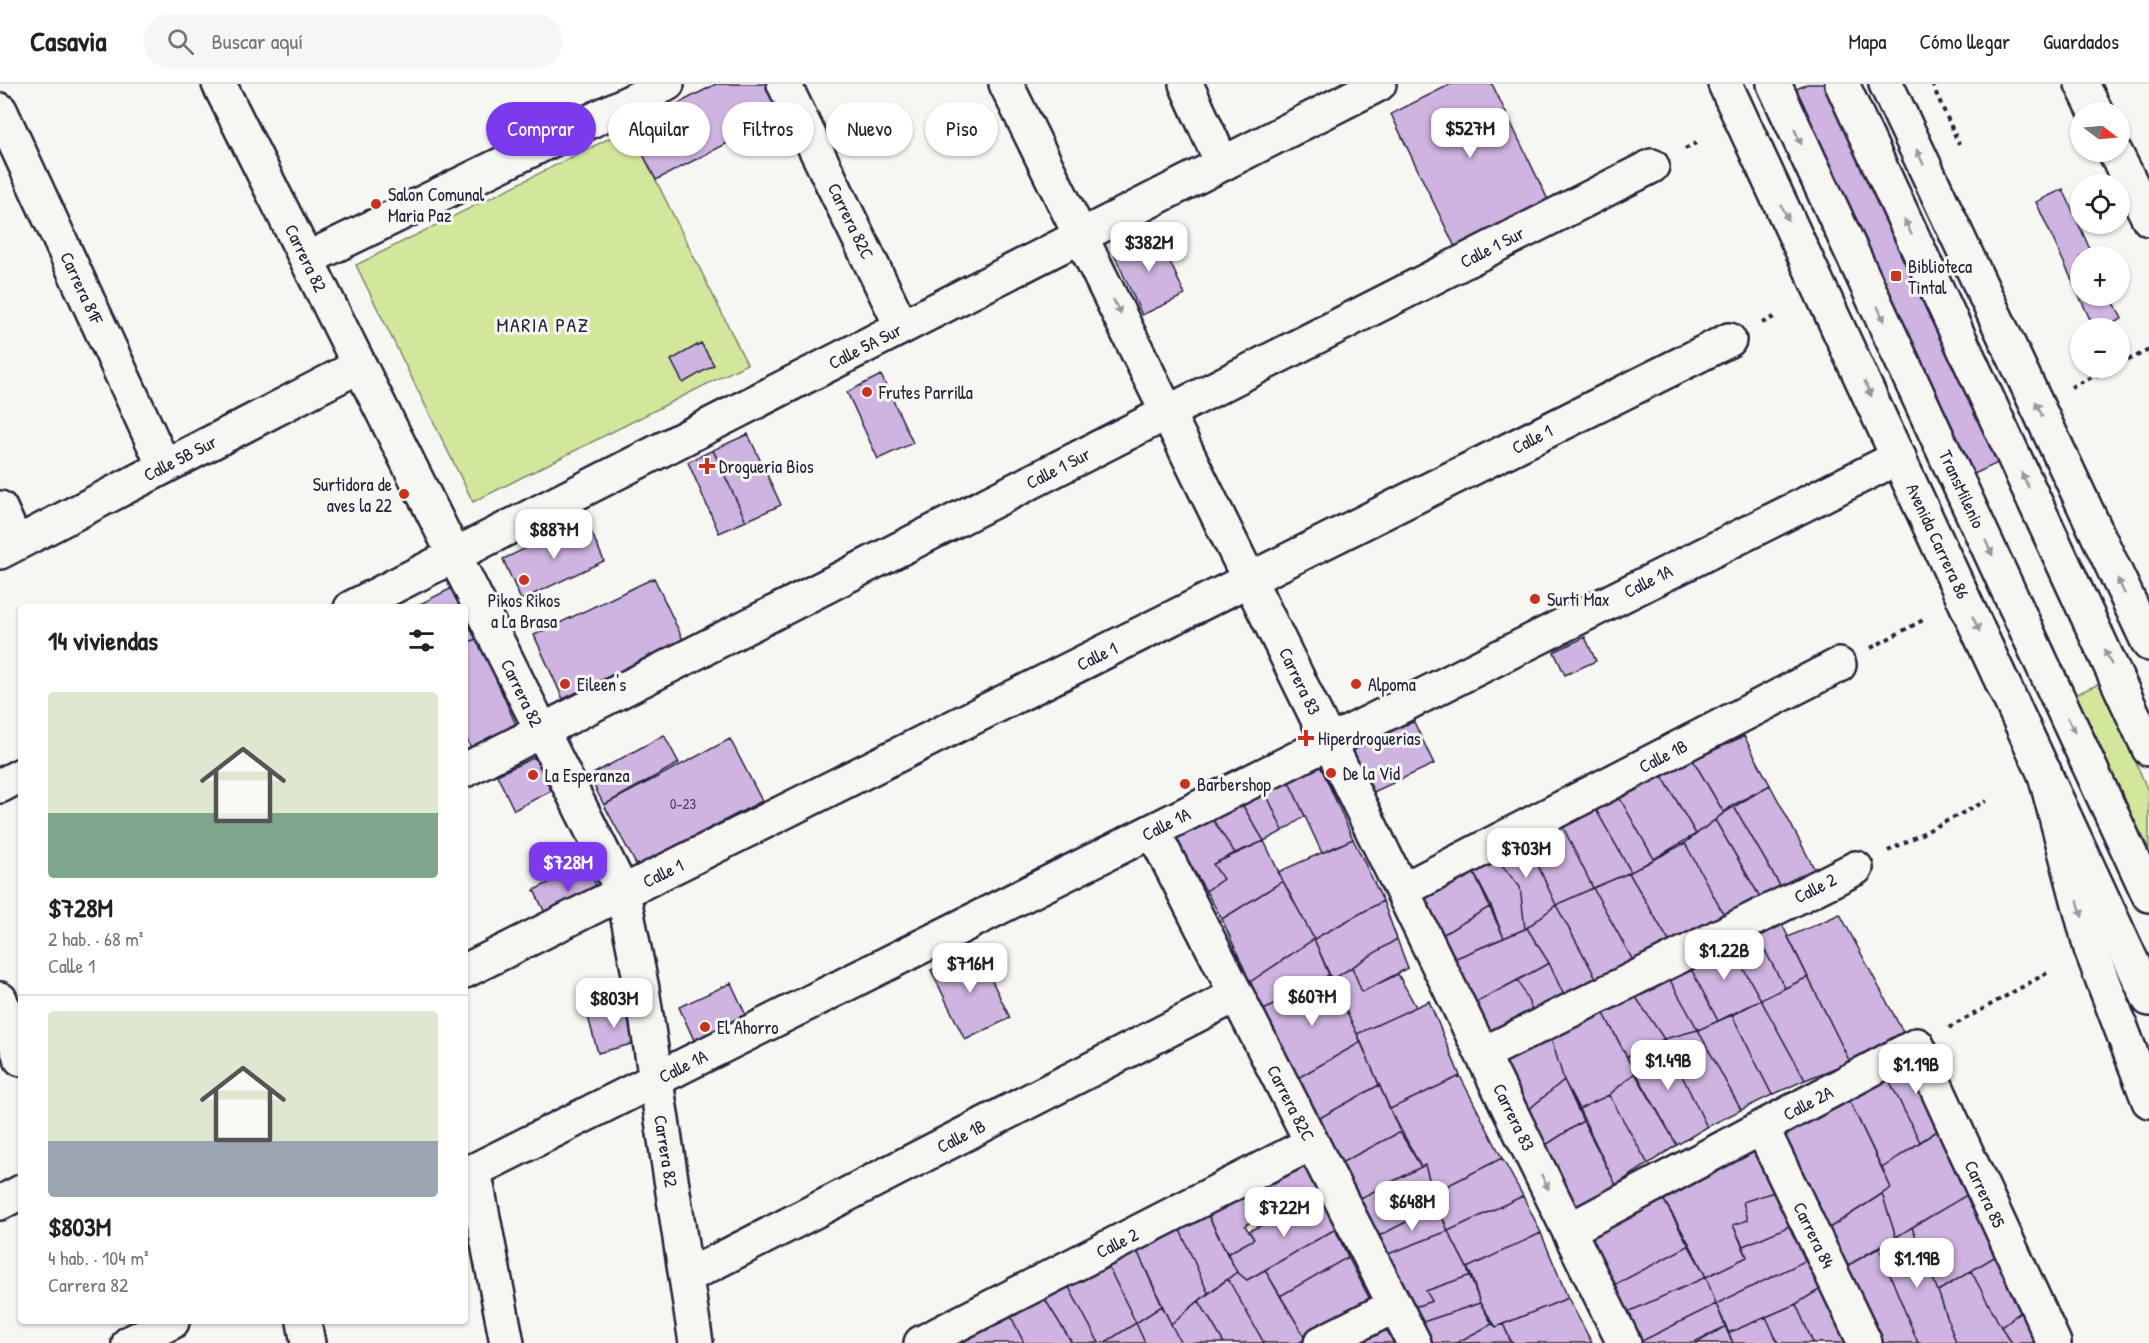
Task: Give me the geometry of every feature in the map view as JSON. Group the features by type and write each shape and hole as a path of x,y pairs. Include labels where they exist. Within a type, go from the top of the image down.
{"main road":[{"name":"Carrera 82","path":"219,84 623,893 642,989 654,1080 696,1343"},
{"path":"307,259 667,84"},
{"name":"Carrera 82C","path":"784,84 902,327"},
{"name":"Carrera 83","path":"1006,84 1624,1343"},
{"path":"1185,84 1222,163"},
{"name":"Calle 5A Sur","path":"359,604 1379,84"},
{"name":"Avenida Carrera 86","path":"1725,84 2149,999"},
{"name":"TransMilenio","path":"1774,84 2149,895"},
{"path":"1842,84 2149,749"},
{"path":"1886,84 2148,640"},
{"path":"2082,84 2091,102"},
{"name":"Carrera 81F","path":"0,110 164,466"},
{"path":"2120,162 2149,219"},
{"name":"Calle 1 Sur","path":"468,768 1652,166"},
{"name":"Calle 1","path":"468,970 1729,340"},
{"name":"Calle 5B Sur","path":"8,547 359,366"},
{"name":"Calle 1A","path":"470,1173 1899,457"},
{"path":"0,508 8,547"},
{"name":"Calle 1B","path":"1402,890 1839,665"},
{"path":"2044,771 2091,949 2149,1101"},
{"path":"0,786 18,777"},
{"name":"Carrera 82C","path":"1153,831 1414,1343"},
{"name":"Calle 2","path":"1483,1054 1856,868"},
{"name":"Calle 1B","path":"686,1277 1236,995"},
{"path":"6,1002 18,1048"},
{"name":"Calle 2A","path":"1569,1230 1917,1045"},
{"name":"Carrera 85","path":"1917,1045 2054,1343"},
{"name":"Carrera 84","path":"1762,1128 1865,1343"},
{"name":"Calle 2","path":"921,1343 1312,1143"},
{"path":"470,1173 507,1343"},
{"path":"0,1203 18,1194"},
{"path":"1321,1343 1395,1306"},
{"path":"130,1337 166,1324"},
{"path":"304,1324 308,1343"}],"path":[{"path":"2130,359 2149,350"},
{"path":"2071,387 2090,378"},
{"path":"1839,665 1923,620"},
{"name":"Calle 2","path":"1856,868 1986,801"},
{"path":"1917,1045 2047,974"}],"green space":[{"path":"608,139 608,156 644,156 747,364 473,502 356,265 574,156 596,156 596,145"},
{"path":"2103,682 2149,794 2149,849 2072,696"}],"building":[{"path":"716,84 768,84 778,102 722,102 722,146 710,152 710,102 681,102"},
{"path":"1451,84 1492,84 1549,202 1455,247 1391,114"},
{"name":"Biblioteca Tintal","path":"1807,84 1826,84 2002,461 1970,476 1792,91"},
{"path":"644,156 703,156 656,180"},
{"path":"2063,189 2070,205 2070,234 2083,234 2089,246 2070,246 2070,276 2036,202"},
{"path":"1156,231 1185,295 1142,315 1112,250"},
{"path":"2084,306 2116,306 2122,318 2089,318"},
{"path":"701,343 714,365 683,383 671,360"},
{"path":"881,375 913,443 878,459 847,392"},
{"path":"748,434 781,505 746,521 713,450"},
{"path":"713,450 746,521 719,533 688,462"},
{"path":"586,520 604,561 521,600 503,559"},
{"path":"654,578 684,642 563,699 534,635"},
{"path":"454,587 462,604 420,604"},
{"path":"468,616 478,638 468,643"},
{"path":"1585,637 1596,661 1565,675 1554,652"},
{"path":"478,638 517,727 471,748 468,742 468,643"},
{"path":"1414,722 1434,764 1365,796 1344,750 1365,738"},
{"path":"664,735 679,763 604,805 589,776"},
{"path":"1744,736 1770,785 1724,813 1693,760"},
{"path":"730,739 762,801 637,866 604,805"},
{"path":"1316,756 1353,839 1322,853 1284,771"},
{"path":"535,757 551,791 514,810 497,775"},
{"path":"1693,760 1724,813 1696,834 1661,774"},
{"path":"1284,771 1305,816 1283,831 1260,780"},
{"path":"1661,774 1696,834 1654,859 1618,795"},
{"path":"1260,780 1283,831 1264,841 1237,796"},
{"path":"1770,785 1816,872 1782,889 1733,805"},
{"path":"1618,795 1654,859 1631,872 1594,806"},
{"path":"1237,796 1264,841 1235,853 1205,808"},
{"path":"1733,805 1782,889 1760,897 1715,820"},
{"path":"1594,806 1631,872 1593,888 1559,819"},
{"path":"1205,808 1235,853 1213,864 1223,879 1206,891 1166,824"},
{"path":"1559,819 1593,888 1556,905 1525,837"},
{"path":"1715,820 1760,897 1726,919 1685,843"},
{"path":"1525,837 1556,905 1525,929 1520,887 1490,851"},
{"path":"1353,839 1383,901 1314,939 1278,872"},
{"path":"1264,841 1283,881 1222,919 1206,891 1223,879 1213,864"},
{"path":"1685,843 1726,919 1673,948 1629,873"},
{"path":"1490,851 1520,887 1525,929 1504,938 1471,867"},
{"path":"586,864 601,896 549,921 534,890"},
{"path":"1471,867 1491,906 1432,941 1410,898"},
{"path":"1629,873 1673,948 1636,966 1593,888"},
{"path":"1283,881 1314,939 1250,982 1222,919"},
{"path":"1593,888 1636,966 1600,985 1556,905"},
{"path":"1383,901 1397,939 1332,980 1314,939"},
{"path":"1556,905 1600,985 1567,1002 1549,963 1527,928"},
{"path":"1491,906 1504,938 1442,964 1432,941"},
{"path":"1840,914 1904,1034 1850,1062 1788,937"},
{"path":"1778,916 1808,977 1785,988 1754,930"},
{"path":"1527,928 1549,963 1464,1009 1442,964"},
{"path":"1754,930 1785,988 1761,1000 1728,941"},
{"path":"1314,939 1329,975 1264,1010 1250,982"},
{"path":"1397,939 1408,968 1362,992 1352,967"},
{"path":"1728,941 1761,1000 1718,1021 1687,961"},
{"path":"976,948 1010,1018 965,1040 931,970"},
{"path":"1687,961 1718,1021 1698,1030 1666,973"},
{"path":"1549,963 1567,1002 1538,1021 1518,980"},
{"path":"1352,967 1362,992 1398,974 1416,1007 1357,1034 1332,980"},
{"path":"1666,973 1698,1030 1664,1039 1631,990"},
{"path":"1329,975 1361,1042 1296,1079 1264,1010"},
{"path":"1808,977 1850,1062 1805,1080 1761,1000"},
{"path":"1518,980 1538,1021 1481,1044 1464,1009"},
{"path":"731,983 750,1024 698,1049 679,1007"},
{"path":"1631,990 1664,1039 1627,1057 1600,1006"},
{"path":"1761,1000 1805,1080 1772,1095 1732,1015"},
{"path":"1429,1001 1460,1076 1390,1109 1357,1034"},
{"path":"629,1004 639,1042 598,1053 588,1017"},
{"path":"1600,1006 1635,1073 1609,1095 1579,1109 1564,1080 1550,1035"},
{"path":"1732,1015 1772,1095 1741,1110 1698,1030"},
{"path":"1698,1030 1741,1110 1707,1127 1664,1039"},
{"path":"1550,1035 1564,1080 1522,1115 1494,1063"},
{"path":"1664,1039 1707,1127 1677,1145 1627,1057"},
{"path":"1361,1042 1379,1085 1316,1120 1296,1079"},
{"path":"1914,1051 1948,1124 1920,1142 1882,1066"},
{"path":"1882,1066 1920,1142 1882,1168 1843,1087"},
{"path":"1635,1073 1677,1145 1648,1164 1609,1095"},
{"path":"1460,1076 1502,1158 1433,1193 1425,1165 1421,1167 1390,1109"},
{"path":"1564,1080 1583,1121 1535,1152 1522,1115"},
{"path":"1379,1085 1400,1132 1337,1165 1316,1120"},
{"path":"1843,1087 1891,1188 1826,1230 1803,1193 1810,1186 1778,1127"},
{"path":"1609,1095 1648,1164 1616,1185 1579,1109"},
{"path":"1583,1121 1616,1185 1569,1211 1535,1152"},
{"path":"1948,1124 1977,1189 1896,1237 1882,1194 1891,1188 1882,1168"},
{"path":"1400,1132 1421,1167 1357,1200 1337,1165"},
{"path":"1753,1134 1780,1190 1743,1202 1748,1220 1733,1225 1747,1257 1706,1277 1661,1195"},
{"path":"1307,1153 1324,1196 1263,1223 1247,1186"},
{"path":"1502,1158 1523,1196 1448,1231 1433,1193"},
{"path":"1425,1165 1437,1206 1375,1238 1357,1200"},
{"path":"1247,1186 1254,1206 1246,1211 1253,1220 1245,1226 1254,1239 1227,1254 1205,1209"},
{"path":"1977,1189 2004,1251 1938,1291 1912,1227"},
{"path":"1780,1190 1792,1225 1743,1246 1733,1225 1748,1220 1743,1202"},
{"path":"1882,1194 1896,1237 1845,1267 1826,1230"},
{"path":"1661,1195 1690,1245 1607,1289 1582,1241"},
{"path":"1324,1196 1341,1226 1247,1280 1237,1272 1227,1254 1254,1239 1249,1231"},
{"path":"1523,1196 1541,1233 1467,1268 1448,1231"},
{"path":"1437,1206 1448,1231 1383,1256 1375,1238"},
{"path":"1205,1209 1237,1272 1208,1293 1177,1223"},
{"path":"1177,1223 1208,1293 1171,1324 1134,1244"},
{"path":"1792,1225 1807,1260 1716,1304 1706,1277 1747,1257 1743,1246"},
{"path":"1912,1227 1956,1343 1918,1343 1879,1248"},
{"path":"1335,1229 1348,1257 1280,1296 1265,1270"},
{"path":"1448,1231 1471,1275 1426,1291 1432,1301 1409,1309 1383,1256"},
{"path":"1541,1233 1568,1298 1496,1327 1480,1303 1467,1268"},
{"path":"1134,1244 1162,1306 1136,1323 1104,1258"},
{"path":"1690,1245 1706,1277 1619,1316 1607,1289"},
{"path":"1879,1248 1918,1343 1883,1343 1845,1267"},
{"path":"2004,1251 2026,1308 2001,1327 1971,1271"},
{"path":"1348,1257 1373,1305 1308,1342 1280,1296"},
{"path":"1104,1258 1136,1323 1104,1343 1099,1343 1064,1278"},
{"path":"1807,1260 1822,1288 1796,1304 1728,1333 1716,1304"},
{"path":"1265,1270 1306,1339 1298,1343 1264,1343 1228,1279 1237,1272 1247,1280"},
{"path":"1971,1271 2012,1343 1956,1343 1938,1291"},
{"path":"1471,1275 1480,1303 1420,1323 1409,1309 1432,1301 1426,1291"},
{"path":"1706,1277 1716,1304 1638,1343 1619,1316"},
{"path":"1064,1278 1099,1343 1072,1343 1041,1293"},
{"path":"1228,1279 1264,1343 1224,1343 1199,1301"},
{"path":"1822,1288 1850,1343 1813,1343 1796,1304"},
{"path":"1041,1293 1072,1343 1024,1343 1006,1306"},
{"path":"1568,1298 1592,1343 1512,1343 1503,1324"},
{"path":"1199,1301 1224,1343 1181,1343 1171,1324"},
{"path":"1480,1303 1492,1324 1456,1343 1428,1343 1420,1323"},
{"path":"1716,1304 1726,1326 1697,1343 1638,1343"},
{"path":"1796,1304 1813,1343 1778,1343 1766,1317"},
{"path":"1006,1306 1024,1343 937,1343"},
{"path":"1162,1306 1181,1343 1145,1343 1136,1323"},
{"path":"2026,1308 2045,1343 2012,1343 2001,1327"},
{"path":"1391,1317 1404,1343 1338,1343"},
{"path":"1766,1317 1778,1343 1733,1343 1728,1333"},
{"path":"1136,1323 1145,1343 1104,1343"},
{"path":"1492,1324 1496,1327 1503,1324 1511,1342 1456,1343"},
{"path":"1726,1326 1733,1343 1697,1343 1696,1341"}],"place":[{"name":"Salon Comunal Maria Paz","path":"376,204"},
{"name":"Biblioteca Tintal","path":"1896,276"},
{"name":"Frutes Parrilla","path":"867,392"},
{"name":"Drogueria Bios","path":"707,466"},
{"name":"Surtidora de aves la 22","path":"404,494"},
{"name":"Pikos Rikos a La Brasa","path":"524,580"},
{"name":"Surti Max","path":"1535,599"},
{"name":"Eileen's","path":"565,684"},
{"name":"Alpoma","path":"1356,684"},
{"name":"Hiperdroguerias","path":"1306,738"},
{"name":"De la Vid","path":"1331,773"},
{"name":"La Esperanza","path":"533,775"},
{"name":"Barbershop","path":"1185,784"},
{"name":"El Ahorro","path":"705,1027"}],"district":[{"name":"MARIA PAZ","path":"543,324"}]}
